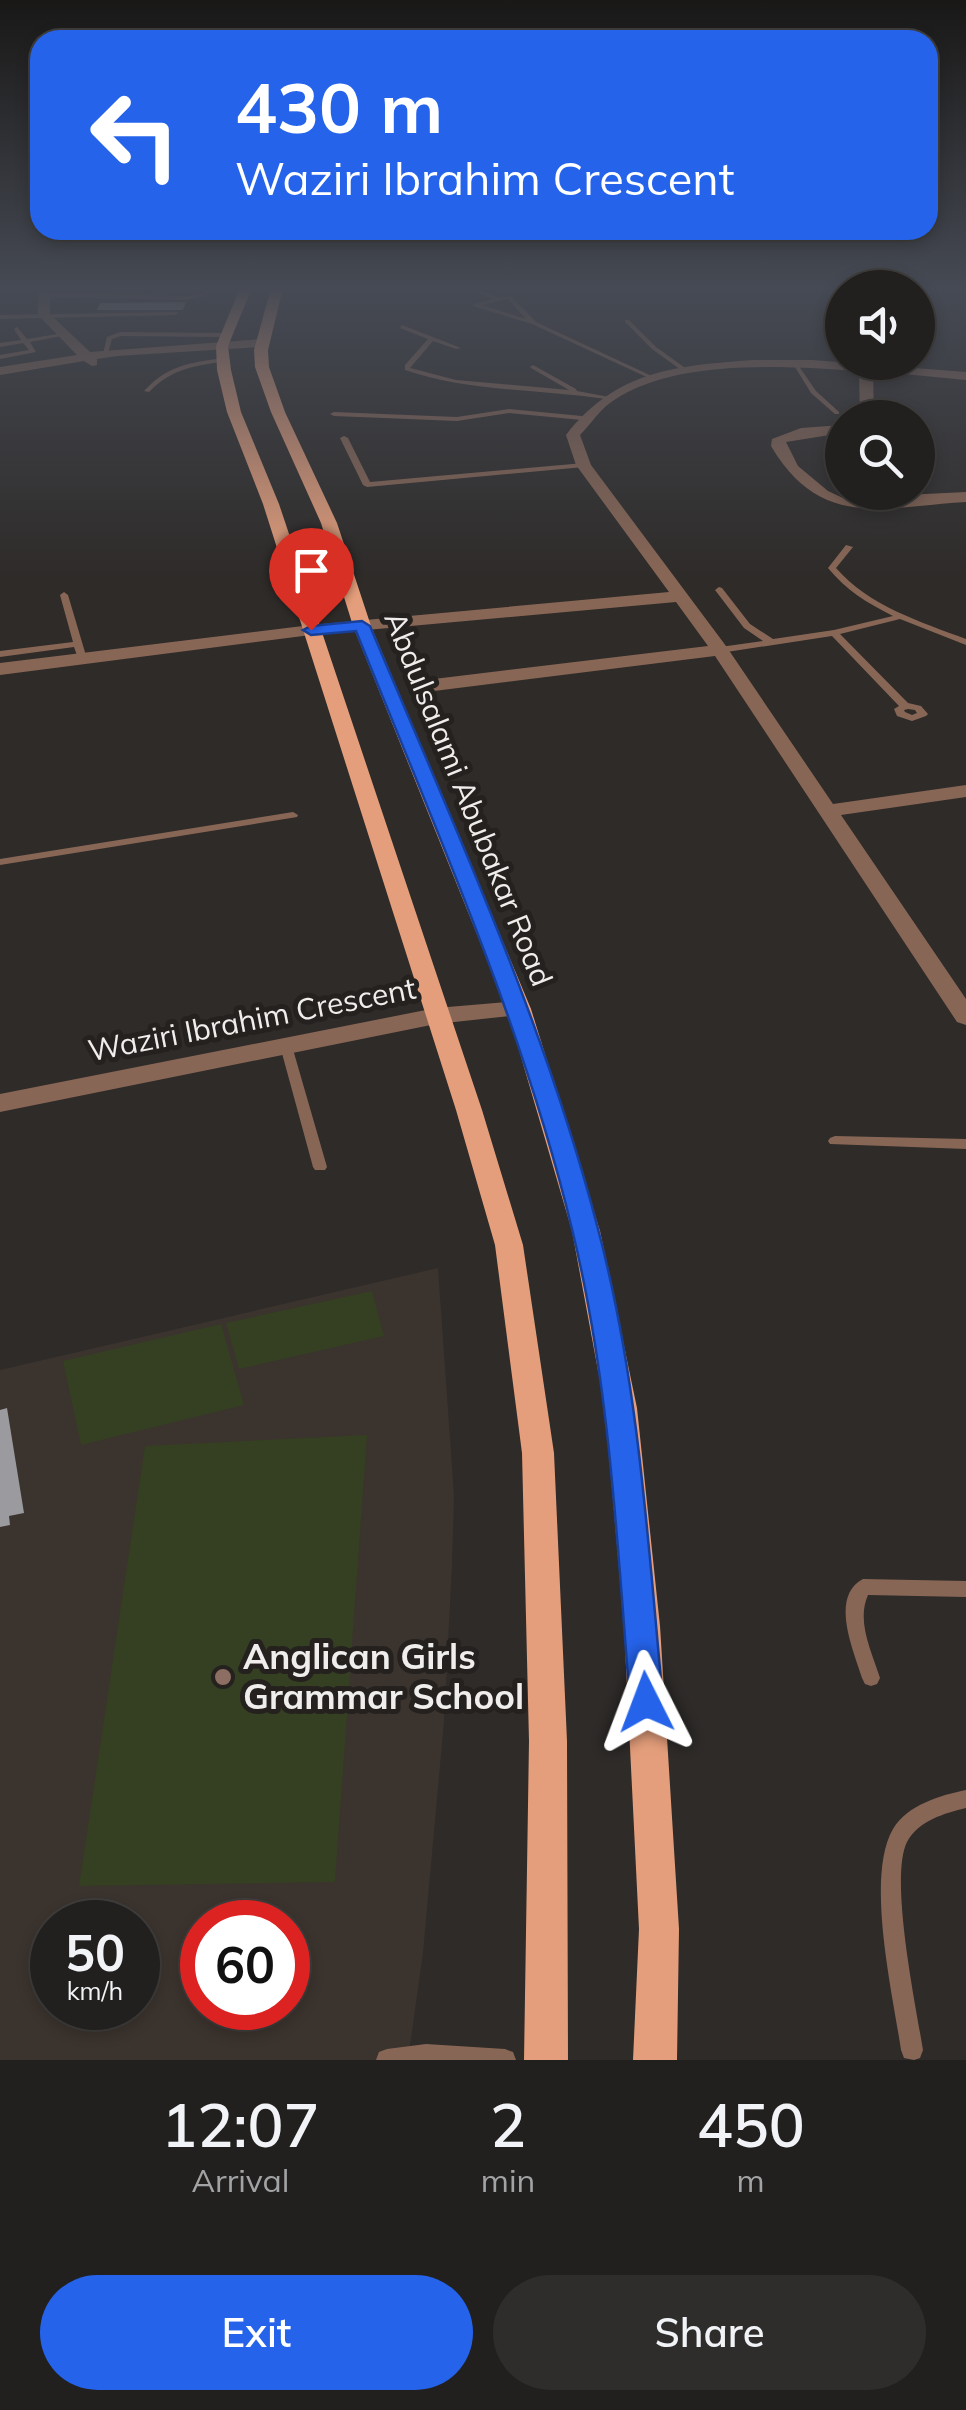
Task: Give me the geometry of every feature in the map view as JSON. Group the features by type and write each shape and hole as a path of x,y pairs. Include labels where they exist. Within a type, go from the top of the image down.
{"main road":[{"path":"230,384 234,412 271,504 470,1110 508,1245 538,1454 548,1741 546,2060"},
{"name":"Abdulsalami Abubakar Road","path":"268,384 329,522 362,626 519,1009 586,1231 622,1408 642,1626 659,1929 655,2060"}],"street":[{"path":"637,384 606,396 582,418 573,436 582,461 720,650 966,1017"},
{"path":"825,425 779,439 778,446 792,469 825,495"},
{"path":"935,499 966,497"},
{"path":"0,670 80,651 681,596"},
{"path":"434,685 720,650"},
{"path":"826,811 966,792"},
{"name":"Waziri Ibrahim Crescent","path":"0,1103 436,1016 519,1009"}],"lane":[{"path":"147,392 154,384"},
{"path":"484,384 606,396"},
{"path":"567,384 575,391"},
{"path":"808,384 825,405"},
{"path":"334,414 457,418 509,411 582,418"},
{"path":"344,438 367,485 582,461"},
{"path":"558,459 582,461"},
{"path":"849,547 832,568 835,574 902,616 966,642"},
{"path":"719,590 747,626 771,642"},
{"path":"0,654 80,651 64,595"},
{"path":"720,650 834,634 902,616"},
{"path":"834,634 905,706"},
{"path":"0,862 293,815"},
{"path":"286,1046 320,1167"},
{"path":"835,1141 966,1144"},
{"path":"872,1678 853,1613 854,1598 864,1588 966,1589"},
{"path":"912,2050 894,1927 891,1866 898,1837 920,1816 944,1804 966,1800"},
{"path":"387,2060 426,2055 505,2060"}],"shaded area":[{"name":"Anglican Girls Grammar School","path":"438,1268 454,1495 452,1565 444,1722 423,1953 408,2060 0,2060 0,1370"}],"green space":[{"path":"372,1291 384,1336 239,1369 226,1323"},
{"path":"221,1324 244,1405 81,1445 63,1361"},
{"path":"367,1435 335,1882 79,1886 145,1446"}],"building":[{"path":"7,1408 24,1513 9,1516 10,1525 0,1527 0,1410"}],"place":[{"name":"Anglican Girls Grammar School","path":"223,1677"}],"route":[{"path":"311,630 362,626 519,1009 550,1106 586,1231 622,1408 646,1702"}]}
